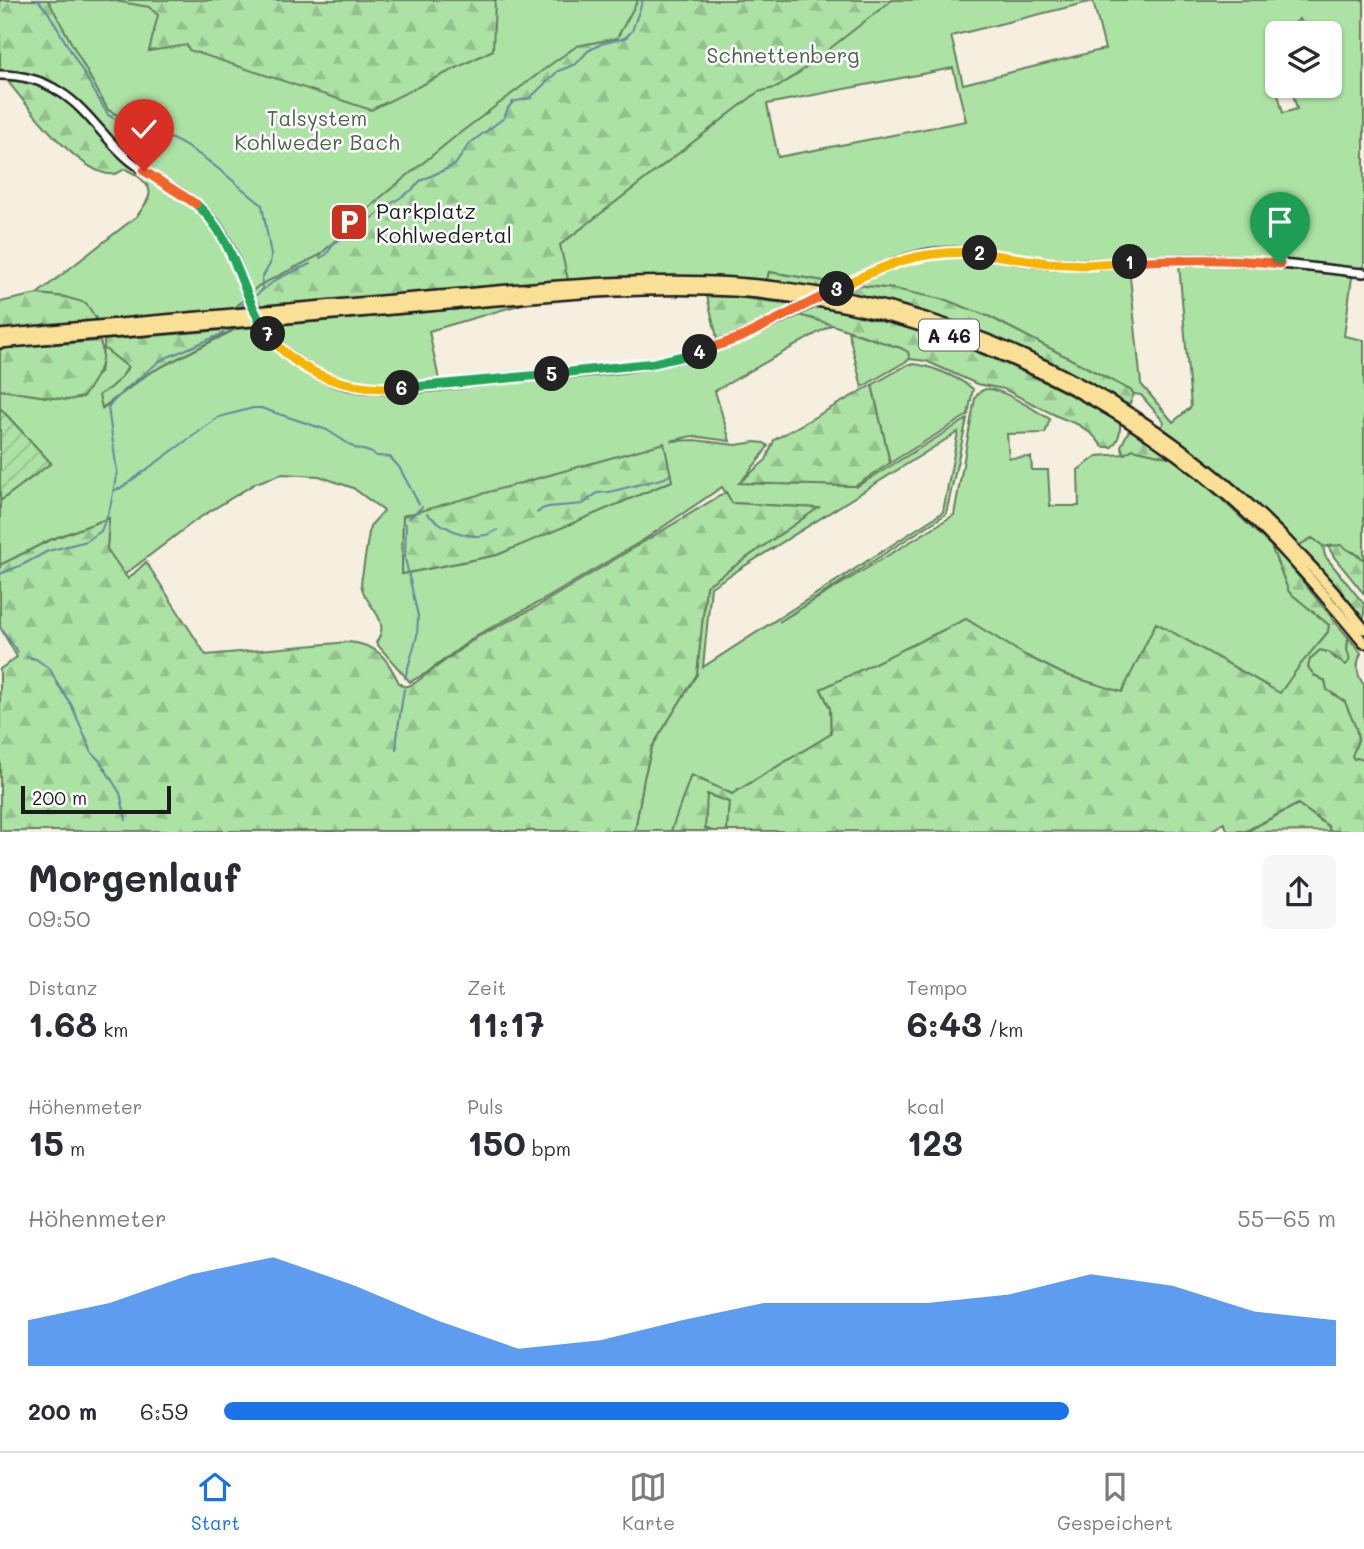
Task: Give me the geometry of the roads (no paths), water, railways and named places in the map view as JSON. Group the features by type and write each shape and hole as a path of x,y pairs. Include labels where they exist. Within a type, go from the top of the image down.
{"highway":[{"name":"A 46","path":"0,334 63,333 438,301 566,286 624,283 734,283 843,298 914,315 961,330 1073,379 1115,403 1176,444 1261,515 1295,550 1361,633"},
{"name":"A 46","path":"438,301 661,290 734,291 842,306 947,334 1015,360 1059,381 1112,411 1172,451 1255,522 1361,633"},
{"name":"A 46","path":"0,343 63,333"}],"street":[{"path":"0,75 28,78 59,91 80,108 130,160 204,210 223,235 255,313 272,339 284,351 314,373 339,383 372,388 422,386 654,363 693,354 728,342 898,261 931,253 979,252 1032,261 1085,265 1192,259 1236,260 1364,273"}],"waterway":[{"path":"38,0 48,12 108,115 127,125"},
{"path":"320,258 327,254 333,244 361,227 412,190 420,181 455,165 469,144 504,118 513,102 530,98 558,71 576,64 588,51 601,44 625,38 632,31 643,0"},
{"path":"140,128 175,140 206,159 262,205 271,255 270,264 262,278 262,291"},
{"path":"255,296 277,279 310,264"},
{"path":"239,309 244,303"},
{"path":"0,574 48,551 87,541 101,531 110,508 117,472 108,407 161,360 222,334 226,328"},
{"path":"115,490 219,417 261,408 327,430 355,448 377,456 390,457 399,467 419,504"},
{"path":"537,513 548,507 583,504 597,493 665,478 671,474"},
{"path":"409,518 422,507"},
{"path":"427,514 460,533 479,536 497,530"},
{"path":"405,678 417,636 418,616 405,558 406,524"},
{"path":"0,627 18,652"},
{"path":"27,657 36,659 50,669 71,704 92,753 120,793 126,820"},
{"path":"396,750 404,689"}],"place":[{"name":"Parkplatz Kohlwedertal","path":"349,222"}],"park label":[{"name":"Schnettenberg","path":"783,54"},
{"name":"Talsystem Kohlweder Bach","path":"317,129"}]}
